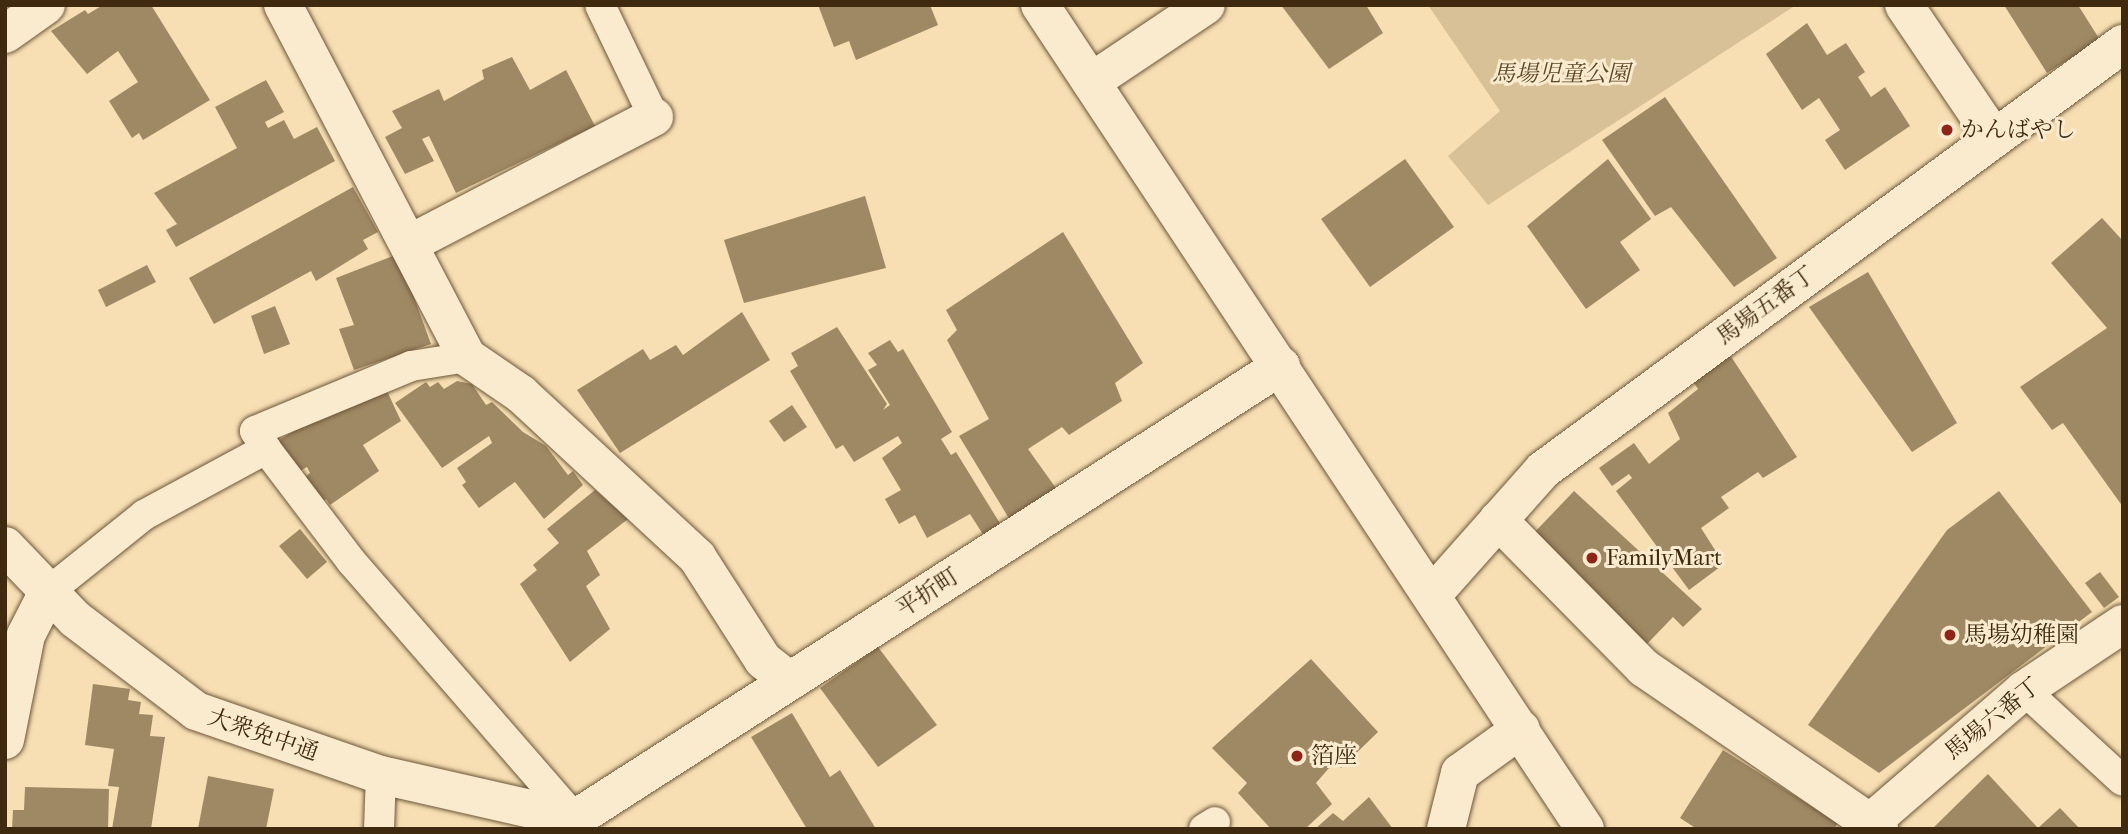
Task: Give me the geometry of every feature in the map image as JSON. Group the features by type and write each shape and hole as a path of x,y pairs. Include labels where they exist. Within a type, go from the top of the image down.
{"street":[{"path":"5,34 46,5"},
{"path":"283,5 467,357 521,394 697,557 763,660 790,681"},
{"path":"1040,5 1433,594 1585,829"},
{"path":"1091,82 1206,5"},
{"path":"1904,5 1994,138"},
{"name":"馬場五番丁","path":"1433,594 1543,470 2123,44"},
{"path":"409,244 654,117"},
{"name":"平折町","path":"579,824 790,681 1281,366"},
{"path":"1498,520 1644,668 1874,826"},
{"name":"大衆免中通","path":"5,546 75,619 196,711 381,775 579,824"},
{"path":"5,740 26,635 48,592"},
{"name":"馬場六番丁","path":"1874,826 2024,690 2123,624"},
{"path":"1446,829 1460,773 1521,729"}],"lane":[{"path":"600,5 654,117"},
{"path":"467,357 411,366 255,431 351,561 579,824"},
{"path":"48,592 144,515 266,449"},
{"path":"2024,690 2123,782"},
{"path":"380,829 381,775"}],"green space":[{"name":"馬場児童公園","path":"1428,5 1796,5 1488,205 1448,156 1500,111"}],"building":[{"path":"103,5 151,5 210,100 143,140 139,133 132,138 109,101 138,82 118,51 87,74 51,31 85,10 88,14"},
{"path":"818,5 930,5 938,25 856,60 849,41 834,47"},
{"path":"1281,5 1366,5 1383,33 1329,69"},
{"path":"2004,5 2078,5 2100,40 2047,73"},
{"path":"1807,23 1827,55 1846,43 1865,72 1858,77 1871,97 1885,87 1910,126 1845,170 1825,140 1840,130 1819,98 1802,110 1766,54"},
{"path":"512,57 530,90 566,70 595,126 456,193 429,136 422,139 434,161 405,174 385,137 402,128 392,111 439,89 444,101 484,79 482,70"},
{"path":"266,80 284,112 265,122 268,128 284,120 294,139 317,127 335,161 176,247 166,230 177,224 154,193 237,148 215,107"},
{"path":"1665,97 1777,258 1734,287 1671,207 1655,216 1602,140"},
{"path":"1405,159 1454,227 1370,287 1321,219"},
{"path":"1608,159 1651,219 1620,242 1640,270 1586,309 1527,226"},
{"path":"353,187 378,232 363,240 368,249 316,281 311,271 214,324 189,278"},
{"path":"865,196 886,268 744,303 724,240"},
{"path":"2102,218 2123,241 2123,507 2063,423 2052,430 2020,387 2107,328 2051,263"},
{"path":"1063,232 1143,363 1115,383 1122,401 1069,435 1062,427 1028,449 1058,491 1010,520 959,436 989,419 947,340 957,330 946,310"},
{"path":"398,254 431,344 354,370 339,329 354,325 336,278"},
{"path":"147,265 156,282 106,307 98,290"},
{"path":"1868,272 1957,423 1912,452 1809,307"},
{"path":"275,306 290,344 264,354 251,316"},
{"path":"742,312 770,360 620,453 577,390 643,349 650,360 676,345 683,355"},
{"path":"837,327 887,404 883,410 890,405 868,370 877,365 868,353 890,340 898,352 903,349 952,432 941,439 951,455 956,452 1001,525 984,536 970,514 927,538 915,515 899,524 885,499 901,490 882,458 902,443 898,436 854,462 843,445 836,449 790,371 798,366 791,353"},
{"path":"1730,355 1797,457 1763,478 1758,472 1721,497 1729,508 1701,528 1724,564 1689,590 1616,491 1632,478 1629,474 1612,486 1599,468 1634,443 1649,464 1680,439 1668,413 1698,389 1692,380"},
{"path":"457,381 472,384 486,405 492,402 523,432 546,446 568,475 573,471 583,485 544,519 515,482 479,508 462,485 466,482 457,468 492,443 489,436 442,468 395,403 426,382 430,387 438,382 444,389"},
{"path":"387,391 401,421 363,445 379,471 330,505 326,499 321,503 304,478 310,473 307,467 300,471 278,441 323,412 352,407"},
{"path":"792,405 807,427 784,442 769,421"},
{"path":"595,490 628,519 587,551 600,575 586,586 610,629 570,662 520,584 537,570 533,565 559,543 547,529"},
{"path":"1574,491 1702,609 1683,627 1673,617 1647,644 1531,536"},
{"path":"1999,491 2092,612 1879,773 1808,725 1947,530"},
{"path":"300,529 327,562 307,579 279,546"},
{"path":"2100,572 2119,597 2104,608 2085,583"},
{"path":"878,647 937,725 878,767 820,688"},
{"path":"1311,659 1378,732 1341,768 1336,760 1316,783 1332,804 1305,829 1271,829 1238,793 1247,783 1212,748"},
{"path":"93,684 130,689 128,700 141,702 139,714 153,715 150,736 165,737 151,829 112,829 119,787 108,786 114,749 85,745"},
{"path":"792,713 830,777 840,770 876,829 807,829 751,737"},
{"path":"1723,750 1838,823 1834,829 1697,829 1680,818"},
{"path":"1988,774 2038,828 2060,808 2080,829 1932,829"},
{"path":"208,776 274,789 266,829 198,829"},
{"path":"25,787 109,789 108,829 12,829 13,810 24,810"},
{"path":"1369,797 1393,829 1315,829 1333,813 1343,821"}],"place":[{"name":"かんばやし","path":"1947,130"},
{"name":"FamilyMart","path":"1592,558"},
{"name":"馬場幼稚園","path":"1950,635"},
{"name":"箔座","path":"1297,756"}]}
